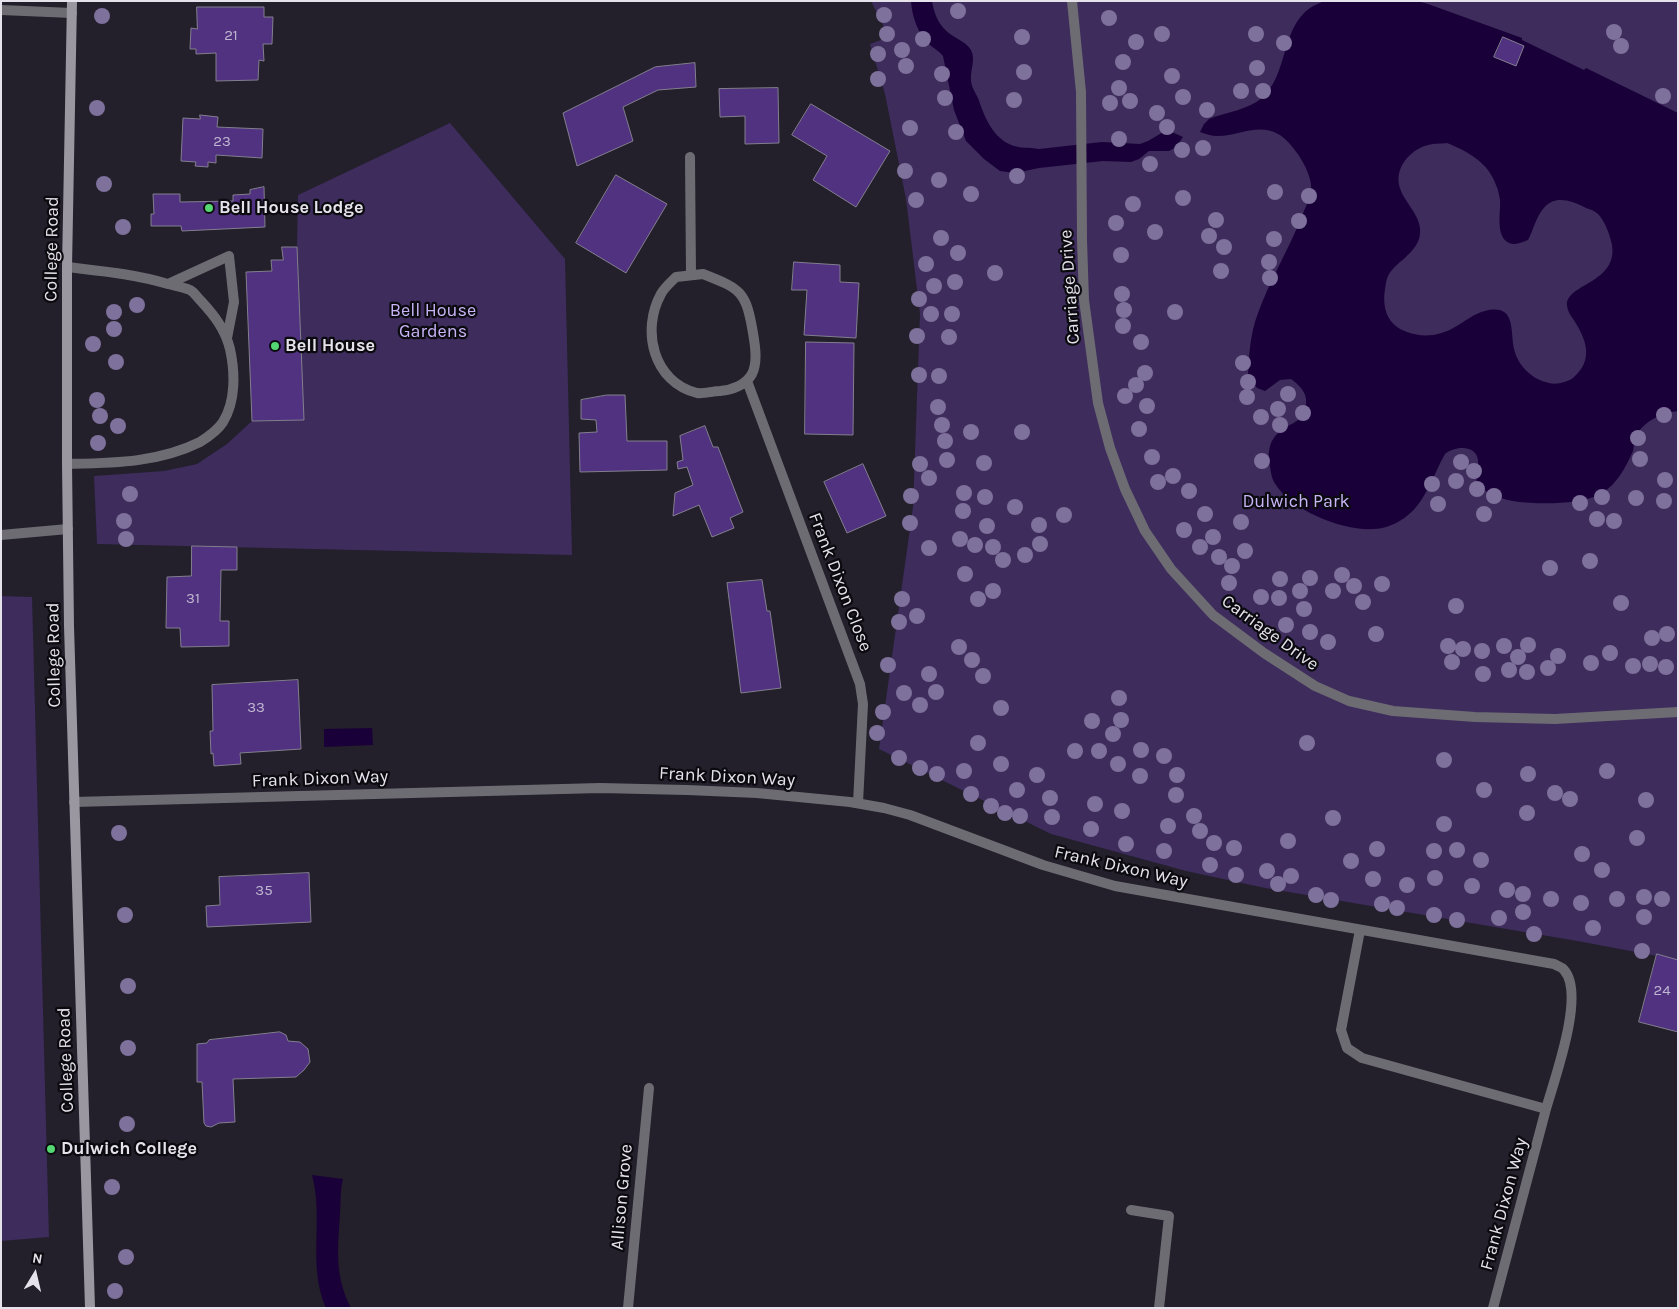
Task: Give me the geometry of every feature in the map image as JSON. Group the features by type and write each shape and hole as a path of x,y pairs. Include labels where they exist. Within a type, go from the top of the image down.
{"street":[{"name":"College Road","path":"72,1 67,267 66,464 74,802 90,1308"},
{"name":"Carriage Drive","path":"1072,1 1081,92 1084,300 1098,403 1110,448 1125,489 1145,531 1171,569 1213,615 1264,653 1315,686 1349,701 1393,711 1484,718 1555,720 1678,712"},
{"path":"1,10 72,13"},
{"path":"690,157 691,275"},
{"path":"168,284 230,256 234,302 227,338"},
{"path":"66,464 119,463 142,460 187,448 208,438 223,424 231,403 233,364 227,338 214,315 191,291 142,277 67,267"},
{"path":"703,274 732,286 744,298 749,313 755,355 753,373 747,381 736,388 699,394 678,384 662,369 653,349 650,327 661,293 676,277 691,275 703,274"},
{"name":"Frank Dixon Close","path":"747,381 860,684 863,704 858,803"},
{"path":"1,535 68,529"},
{"name":"Frank Dixon Way","path":"74,802 600,788 757,793 858,803 910,815 1043,865 1115,886 1554,964 1564,969 1569,978 1573,992 1571,1018 1493,1308"},
{"path":"1360,930 1341,1030 1347,1048 1362,1058 1546,1109"},
{"name":"Allison Grove","path":"628,1308 649,1088"},
{"path":"1131,1210 1170,1216 1159,1308"}],"green space":[{"name":"Dulwich Park","path":"871,1 1678,1 1678,960 1265,888 1186,871 1051,834 879,749 913,507 920,314 906,199 885,94 870,44 889,37"},
{"name":"Bell House Gardens","path":"450,123 565,259 572,555 97,544 94,476 164,471 197,464 227,444 252,421 303,420 297,247 298,195"},
{"path":"1,596 32,597 49,1237 1,1241"}],"shaded area":[{"path":"911,1 932,1 936,15 943,27 969,47 973,58 972,87 993,130 1012,146 1039,149 1102,142 1140,144 1165,131 1183,137 1176,147 1169,151 1149,151 1139,159 1131,162 1103,161 1039,168 1015,173 1000,171 984,159 966,141 954,110 943,56 926,41 919,30 914,19"},
{"path":"1324,1 1417,1 1428,4 1522,38 1522,40 1584,70 1586,68 1678,113 1678,411 1652,419 1642,428 1635,439 1633,451 1624,469 1617,480 1602,493 1587,499 1559,503 1526,503 1503,499 1477,484 1478,460 1476,455 1469,449 1459,448 1445,454 1425,495 1408,515 1387,527 1361,529 1334,523 1306,511 1284,494 1275,483 1269,461 1271,444 1278,433 1301,418 1306,401 1303,391 1291,379 1280,380 1265,391 1257,388 1248,377 1250,345 1258,313 1307,203 1311,184 1306,167 1301,159 1289,143 1278,134 1263,130 1218,136 1200,132 1209,119 1244,108 1262,98 1276,77 1294,27 1310,8","holes":["1447,143 1483,164 1493,177 1500,200 1501,232 1507,242 1515,244 1528,240 1541,212 1547,205 1557,200 1573,202 1593,211 1601,217 1605,224 1612,245 1612,258 1600,275 1574,292 1569,298 1567,305 1583,336 1586,350 1584,364 1580,371 1569,380 1552,384 1536,378 1525,369 1514,350 1509,318 1506,313 1501,311 1481,312 1449,330 1425,335 1413,334 1400,329 1387,315 1384,303 1387,278 1392,270 1417,244 1420,232 1418,220 1401,191 1399,183 1401,169 1404,162 1414,151 1430,144"]},
{"path":"372,728 373,745 324,747 324,729"},
{"path":"312,1175 343,1179 341,1187 338,1261 342,1284 351,1308 326,1308 320,1292 316,1259 317,1208"}],"building":[{"path":"197,7 264,7 264,17 273,17 272,44 263,44 264,61 259,60 258,80 216,81 216,53 196,54 196,49 190,49 191,28 197,29"},
{"path":"1503,37 1524,46 1516,66 1494,57"},
{"path":"695,63 696,87 658,90 623,107 633,141 577,166 563,113 655,67"},
{"path":"778,88 779,143 745,144 745,116 720,117 719,89"},
{"path":"811,104 890,151 856,207 813,180 827,156 792,135"},
{"path":"200,115 218,117 217,127 263,129 262,158 216,155 216,163 208,162 208,167 195,166 196,162 181,161 183,118 200,119"},
{"path":"616,175 667,204 626,273 576,243"},
{"name":"Bell House Lodge","path":"264,187 265,227 182,231 181,226 151,226 151,214 154,214 153,194 180,194 180,202 233,201 233,195 250,194 250,190"},
{"name":"Bell House","path":"282,247 297,247 304,420 252,421 246,272 272,271 271,260 283,260"},
{"path":"794,262 840,265 840,282 859,283 856,338 804,335 807,290 792,290"},
{"path":"806,342 854,343 853,435 805,434"},
{"path":"607,395 625,395 627,441 667,441 667,470 580,472 579,433 597,432 596,420 581,419 581,400"},
{"path":"705,426 713,447 718,447 743,512 730,518 734,528 712,537 699,505 673,516 675,493 693,485 687,467 678,469 677,462 683,460 680,436"},
{"path":"863,464 886,516 847,533 824,482"},
{"path":"192,546 237,547 237,570 221,570 220,621 229,621 229,646 181,647 180,628 166,628 167,577 191,576"},
{"path":"762,580 767,611 770,611 781,688 741,693 727,583"},
{"path":"298,680 301,749 240,753 241,764 214,766 213,753 211,754 210,731 213,731 212,685"},
{"path":"309,873 311,922 207,927 206,906 220,905 219,877"},
{"path":"1657,954 1678,960 1678,1032 1639,1022"},
{"path":"280,1032 286,1035 288,1041 300,1042 308,1049 310,1062 304,1070 296,1077 233,1079 235,1122 219,1123 211,1127 206,1126 204,1123 202,1082 197,1082 197,1044 207,1043 209,1040"}],"place":[{"name":"Bell House Lodge","path":"209,208"},
{"name":"Bell House","path":"275,346"},
{"name":"Dulwich College","path":"51,1149"}]}
